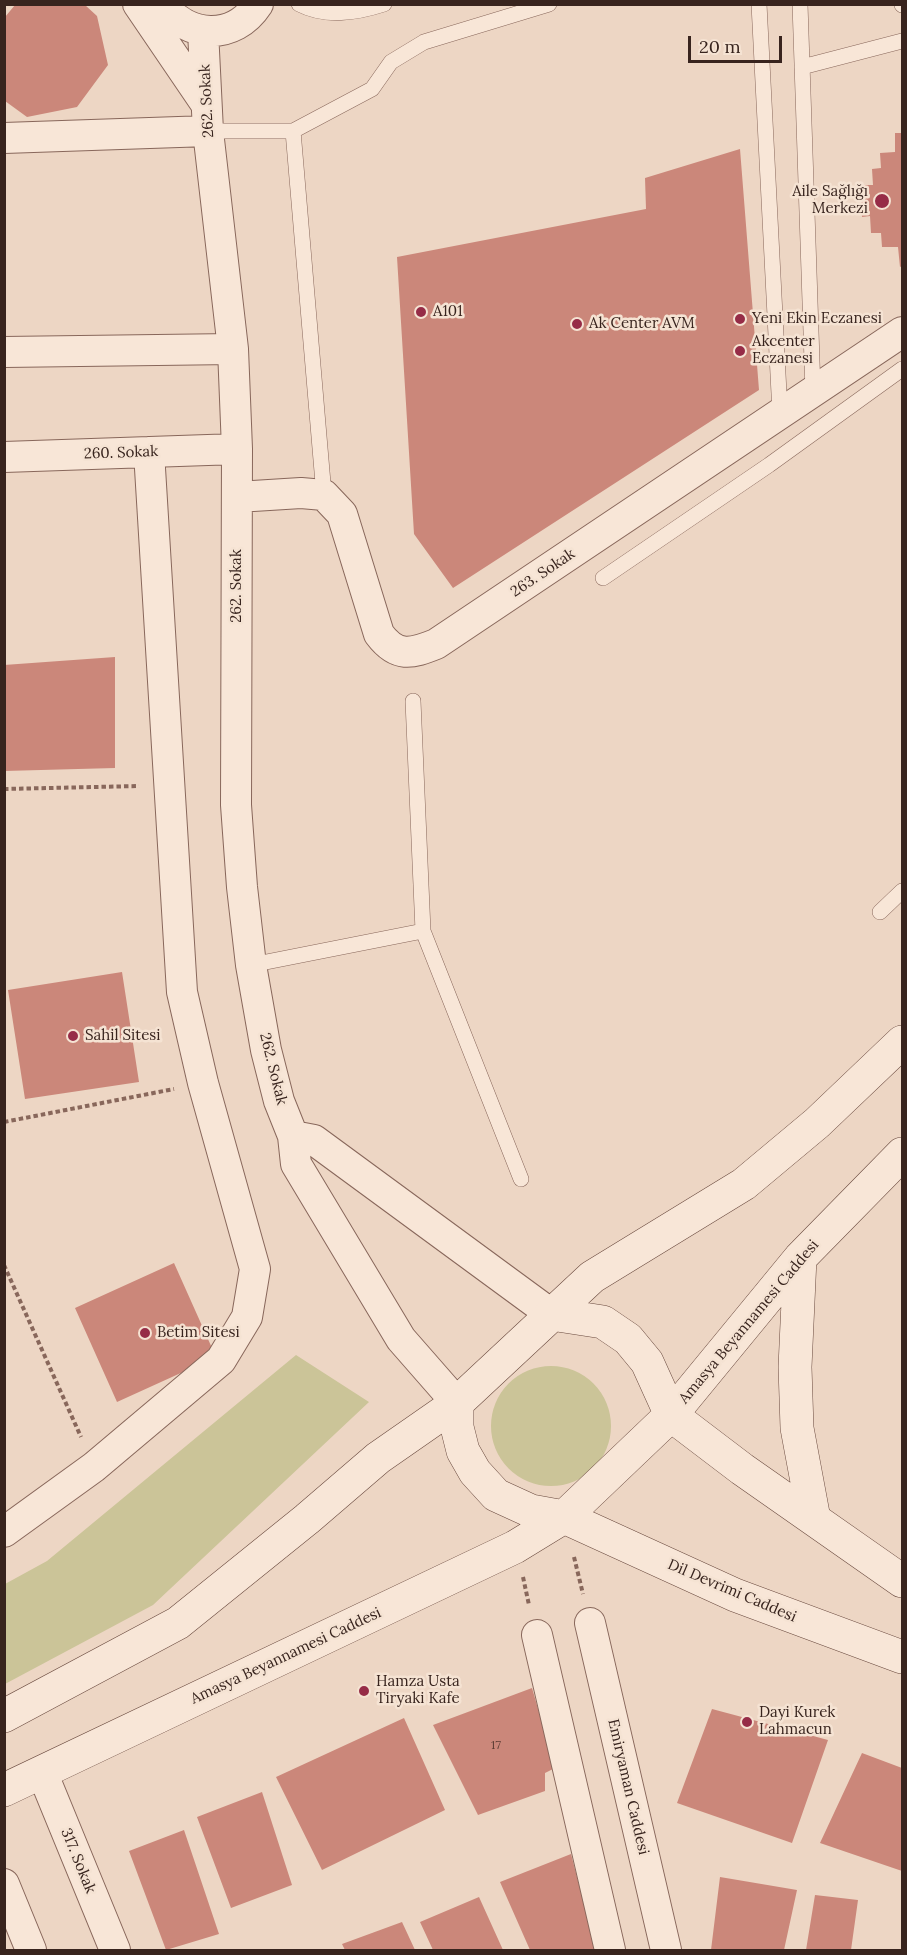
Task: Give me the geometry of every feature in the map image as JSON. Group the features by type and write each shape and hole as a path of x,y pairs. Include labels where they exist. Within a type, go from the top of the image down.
{"main road":[{"path":"4,1716 178,1623 307,1519 378,1458 457,1403 592,1277 744,1184 817,1123 903,1042"},
{"name":"Amasya Beyannamesi Caddesi","path":"671,1415 800,1258 903,1154"},
{"path":"800,1258 795,1367 797,1428 814,1519"},
{"path":"551,1314 603,1322 628,1339 646,1362 671,1415 742,1469 903,1581"},
{"path":"457,1403 457,1427 463,1451 475,1472 496,1495 531,1511 564,1516 671,1415"},
{"name":"Amasya Beyannamesi Caddesi","path":"4,1790 515,1547 564,1516"},
{"name":"Dil Devrimi Caddesi","path":"564,1516 735,1595 903,1657"}],"street":[{"path":"4,138 207,118 138,4"},
{"path":"162,4 171,16 185,26 203,31 221,31 238,25 252,14 258,4"},
{"name":"262. Sokak","path":"203,31 207,118 233,349 237,449 236,805 251,965 266,1050 279,1101 293,1136 296,1164 401,1340 457,1403"},
{"name":"263. Sokak","path":"324,495 342,514 379,634 387,645 402,653 419,651 436,644 903,332"},
{"path":"4,352 233,349"},
{"name":"260. Sokak","path":"4,457 237,449"},
{"path":"4,1532 94,1467 220,1360 247,1317 255,1269 203,1083 182,992 149,452"},
{"path":"237,497 301,493 324,495"},
{"path":"293,1136 314,1140 551,1314"},
{"name":"Emiryaman Caddesi","path":"590,1623 666,1950"},
{"path":"537,1635 610,1950"},
{"name":"317. Sokak","path":"42,1772 115,1950"},
{"path":"4,1884 31,1950"}],"lane":[{"path":"299,4 312,11 358,13 384,4"},
{"path":"207,118 293,131 372,89 391,62 424,42 549,4"},
{"path":"759,4 780,413"},
{"path":"800,4 813,392"},
{"path":"802,67 903,41"},
{"path":"293,131 324,495"},
{"path":"603,578 769,465 903,369"},
{"path":"413,701 423,931 520,1179"},
{"path":"880,912 903,891"},
{"path":"251,965 423,931"}],"path":[{"path":"4,789 169,785"},
{"path":"4,1122 203,1083"},
{"path":"4,1265 94,1467"},
{"path":"564,1516 590,1623"},
{"path":"515,1547 537,1635"}],"shaded area":[{"path":"296,1355 369,1402 153,1605 5,1684 5,1584 47,1561"},
{"path":"551,1366 574,1370 594,1383 607,1403 611,1426 607,1449 594,1469 574,1482 551,1486 528,1482 508,1469 495,1449 491,1426 495,1403 508,1383 528,1370"}],"building":[{"path":"15,5 85,5 97,16 108,65 77,107 27,117 5,101 5,17"},
{"name":"Aile Sağlığı Merkezi","path":"895,133 902,133 902,266 900,267 898,247 882,247 881,233 871,233 870,216 862,217 861,185 873,185 872,169 881,168 880,153 895,152"},
{"name":"Ak Center AVM","path":"740,149 759,390 453,588 414,534 397,257 646,209 645,178"},
{"path":"115,657 115,768 4,771 4,665"},
{"name":"Sahil Sitesi","path":"122,972 139,1082 25,1099 8,990"},
{"name":"Betim Sitesi","path":"174,1263 216,1357 117,1402 75,1308"},
{"path":"532,1688 555,1768 545,1773 545,1791 478,1815 433,1725"},
{"path":"712,1709 828,1740 792,1843 677,1803"},
{"path":"404,1718 445,1810 322,1870 276,1777"},
{"path":"862,1753 902,1768 902,1871 820,1843"},
{"path":"262,1792 292,1885 231,1908 197,1817"},
{"path":"184,1830 219,1934 166,1950 129,1851"},
{"path":"571,1854 596,1950 530,1950 500,1882"},
{"path":"720,1877 797,1890 784,1950 711,1950"},
{"path":"815,1895 858,1900 851,1950 806,1950"},
{"path":"479,1897 503,1950 433,1950 420,1922"},
{"path":"402,1922 415,1950 345,1950 342,1944"}],"place":[{"name":"Aile Sağlığı Merkezi","path":"882,201"},
{"name":"A101","path":"421,312"},
{"name":"Yeni Ekin Eczanesi","path":"740,319"},
{"name":"Ak Center AVM","path":"577,324"},
{"name":"Akcenter Eczanesi","path":"740,351"},
{"name":"Sahil Sitesi","path":"73,1036"},
{"name":"Betim Sitesi","path":"145,1333"},
{"name":"Hamza Usta Tiryaki Kafe","path":"364,1691"},
{"name":"Dayi Kurek Lahmacun","path":"747,1722"}]}
